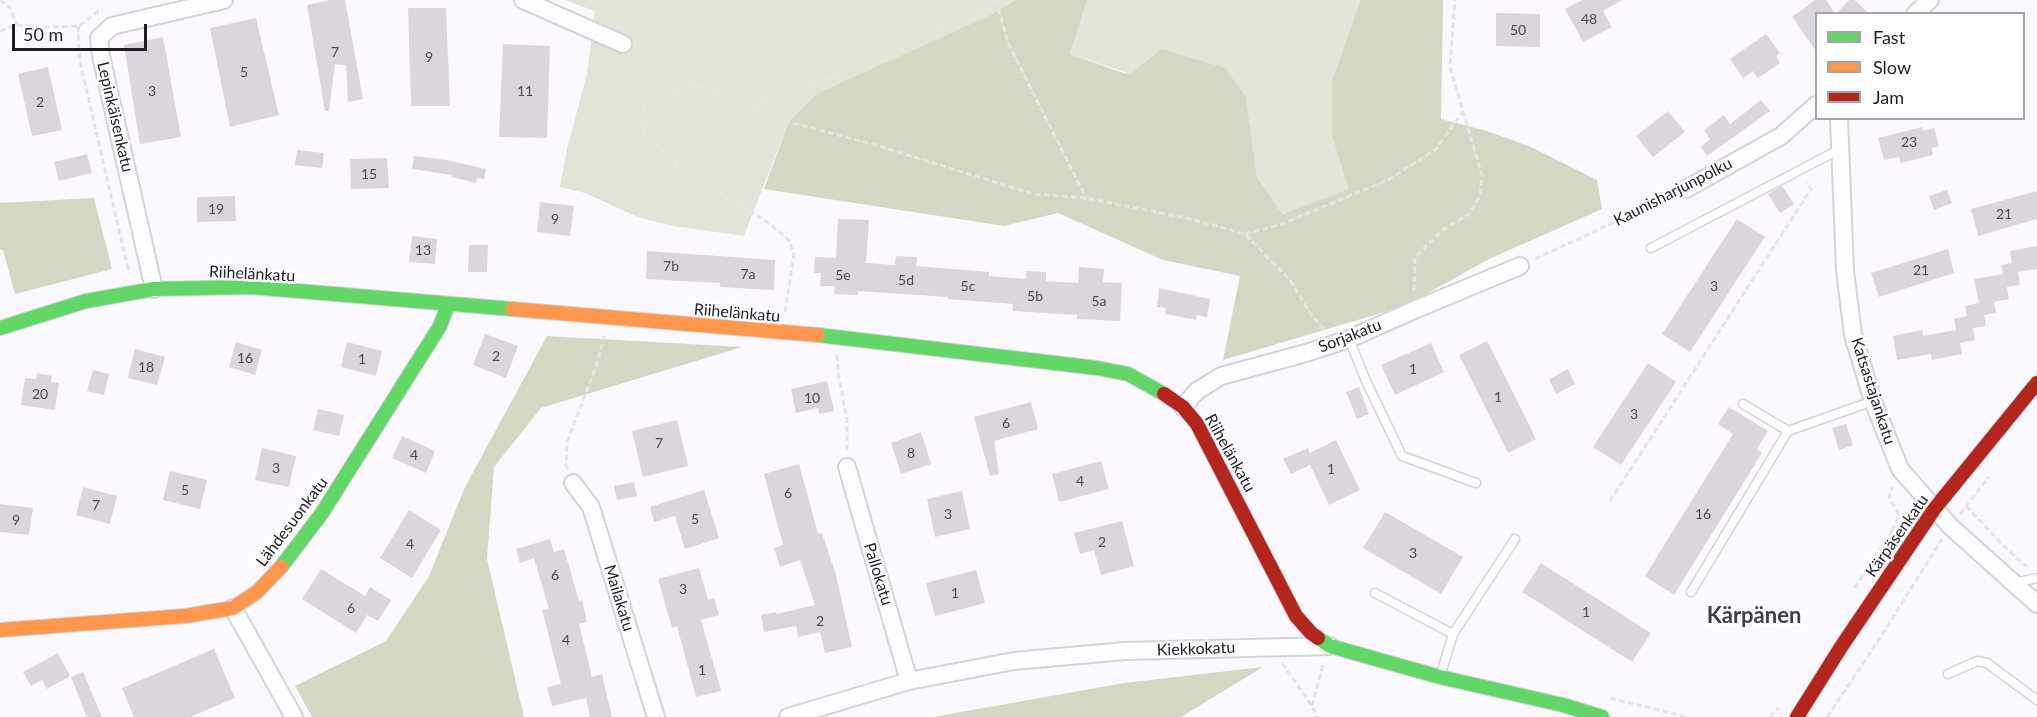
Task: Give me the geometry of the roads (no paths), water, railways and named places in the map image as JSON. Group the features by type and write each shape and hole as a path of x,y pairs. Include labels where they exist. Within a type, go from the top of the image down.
{"street":[{"name":"Lepinkäisenkatu","path":"154,289 101,56 99,38 112,26 224,0"},
{"path":"523,0 628,49"},
{"path":"1918,12 1930,0"},
{"name":"Kaunisharjunpolku","path":"1686,189 1781,136 1815,106"},
{"name":"Katsastajankatu","path":"1839,120 1845,270 1853,335 1873,401 1900,469 1950,526 2037,604"},
{"name":"Sorjakatu","path":"1183,407 1197,392 1221,376 1343,341 1520,266"},
{"name":"Riihelänkatu","path":"0,328 86,301 154,289 250,287 836,337 1098,368 1128,374 1156,388 1183,407 1197,424 1296,616 1311,633 1330,646"},
{"name":"Lähdesuonkatu","path":"0,630 184,616 233,608 257,592 281,568 322,513 440,326 448,304"},
{"name":"Kärpäsenkatu","path":"1797,717 1841,647 1935,508 2037,383"},
{"name":"Pallokatu","path":"847,467 909,681"},
{"name":"Mailakatu","path":"573,483 591,507 656,717"},
{"path":"233,608 294,717"},
{"name":"Kiekkokatu","path":"788,717 909,681 1014,660 1137,651 1330,646 1440,677 1563,705 1602,717"}],"lane":[{"path":"1651,248 1840,148"},
{"path":"1343,341 1366,381 1402,456 1476,483"},
{"path":"1691,592 1788,431 1873,401"},
{"path":"1743,404 1788,431"},
{"path":"1440,677 1453,634 1515,539"},
{"path":"2014,583 2037,578"},
{"path":"1375,593 1453,634"},
{"path":"1948,674 1977,660 1987,663 2037,700"}],"district":[{"name":"Kärpänen","path":"1754,616"}]}
